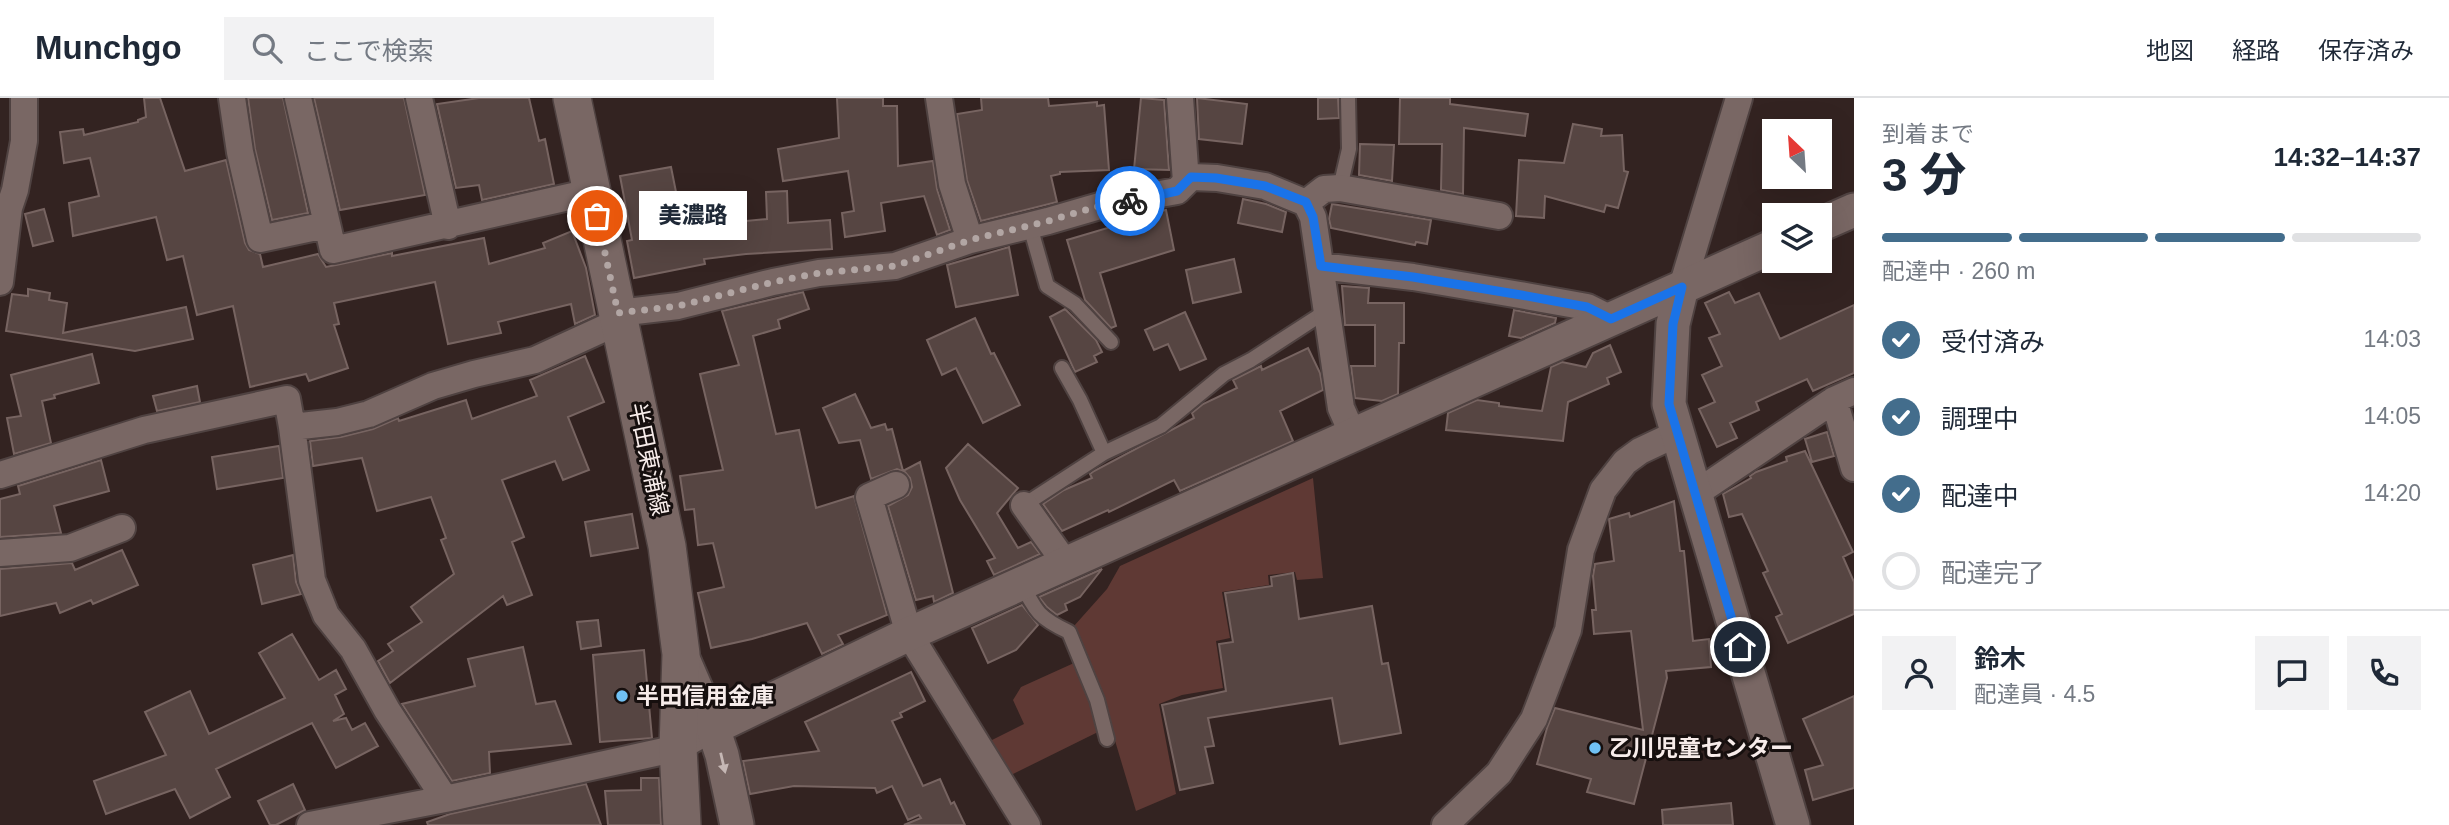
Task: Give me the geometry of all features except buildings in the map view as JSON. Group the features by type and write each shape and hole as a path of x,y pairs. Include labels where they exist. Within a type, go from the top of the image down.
{"main road":[{"name":"半田東浦線","path":"572,98 667,546 681,654 678,748 682,825"}],"street":[{"path":"0,276 9,208 24,141 24,98"},
{"path":"232,98 240,152 260,239 326,225"},
{"path":"298,98 334,250 591,192"},
{"path":"419,98 448,226"},
{"path":"939,98 952,184 970,240"},
{"path":"1180,98 1186,182"},
{"path":"1739,98 1690,254 1673,324 1669,404 1793,825"},
{"path":"292,427 337,422 369,414 433,386 535,360 619,317 819,273 895,266 970,240 1110,203 1177,191 1191,177 1265,186 1306,202 1313,217 1340,408 1353,435"},
{"path":"1306,202 1324,189 1340,188 1499,216"},
{"path":"1832,220 1854,210"},
{"path":"322,824 430,809 678,748 909,634 1762,251"},
{"path":"1321,266 1413,277 1587,307 1611,319"},
{"path":"1695,494 1844,395 1854,468"},
{"path":"0,475 144,430 287,399 312,580 326,615 353,649 387,710 430,809"},
{"path":"1444,825 1499,773 1534,719 1568,630 1581,550 1603,491 1625,462 1640,451 1676,434"},
{"path":"896,485 869,497 909,634 1027,825"},
{"path":"1024,505 1066,564"},
{"path":"0,553 70,548 122,528"},
{"path":"681,654 722,755 737,825"}],"lane":[{"path":"1340,188 1349,149 1348,98"},
{"path":"1030,226 1047,286 1075,304 1111,342"},
{"path":"1024,505 1104,453 1161,426 1224,374 1251,360 1328,310"},
{"path":"1062,368 1104,453"},
{"path":"1022,584 1036,612 1069,632 1097,700 1107,739"}],"shaded area":[{"path":"1313,478 1323,578 1297,580 1295,572 1268,575 1269,585 1222,592 1230,638 1216,641 1223,688 1182,695 1159,704 1176,794 1136,811 1102,697 1074,626 1107,589 1120,566"},
{"path":"1074,663 1090,698 1100,731 1011,775 988,742 1024,724 1013,700 1021,687"}],"way so far":[{"path":"597,216 618,313 678,306 819,273 895,266 970,240 1110,203 1130,201"}],"place":[{"name":"美濃路","path":"597,216"},
{"name":"半田信用金庫","path":"622,696"},
{"name":"乙川児童センター","path":"1595,748"}],"route":[{"path":"1130,201 1177,191 1191,177 1265,186 1306,202 1313,217 1321,266 1413,277 1587,307 1611,319 1682,287 1673,324 1669,404 1740,647"}]}
